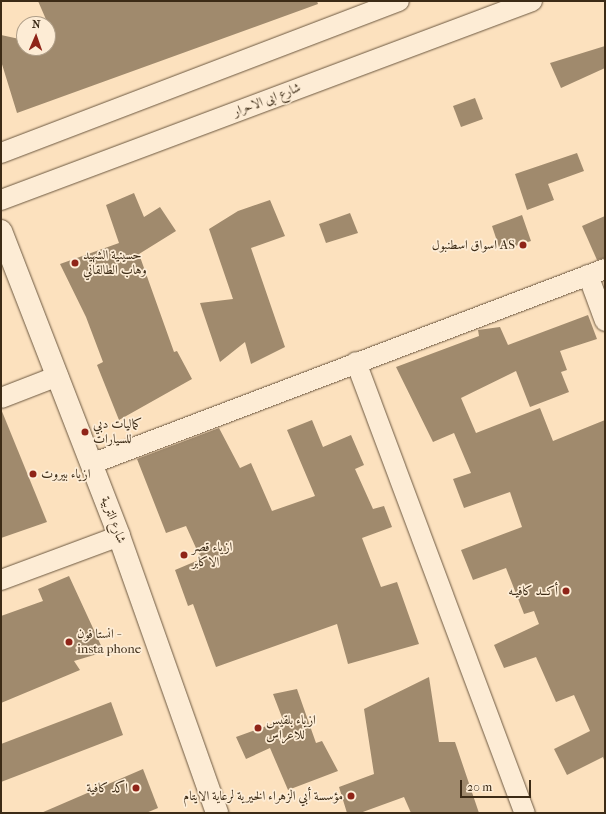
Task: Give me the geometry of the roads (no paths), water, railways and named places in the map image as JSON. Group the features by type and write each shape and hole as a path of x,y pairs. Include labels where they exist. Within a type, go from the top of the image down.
{"street":[{"path":"1,153 399,1"},
{"name":"شارع ابی الاحرار","path":"1,200 532,1"},
{"name":"شارع التربية","path":"1,231 119,536 216,813"},
{"path":"92,464 356,362 596,272 605,321"},
{"path":"356,362 525,813"},
{"path":"1,398 58,376"},
{"path":"1,580 119,536"}],"place":[{"name":"اسواق اسطنبول AS","path":"523,245"},
{"name":"حسينية الشهيد وهاب الطالقاني","path":"75,263"},
{"name":"كماليات دبي للسيارات","path":"85,432"},
{"name":"ازياء بيروت","path":"33,474"},
{"name":"ازياء قصر الاكابر","path":"184,555"},
{"name":"أكــد كافيـه","path":"566,591"},
{"name":"انستا فون - insta phone","path":"69,642"},
{"name":"ازياء بلقيس للاعراس","path":"258,728"},
{"name":"اكد كافية","path":"136,788"},
{"name":"مؤسسة أبي الزهراء الخيرية لرعاية الايتام","path":"351,796"}]}
